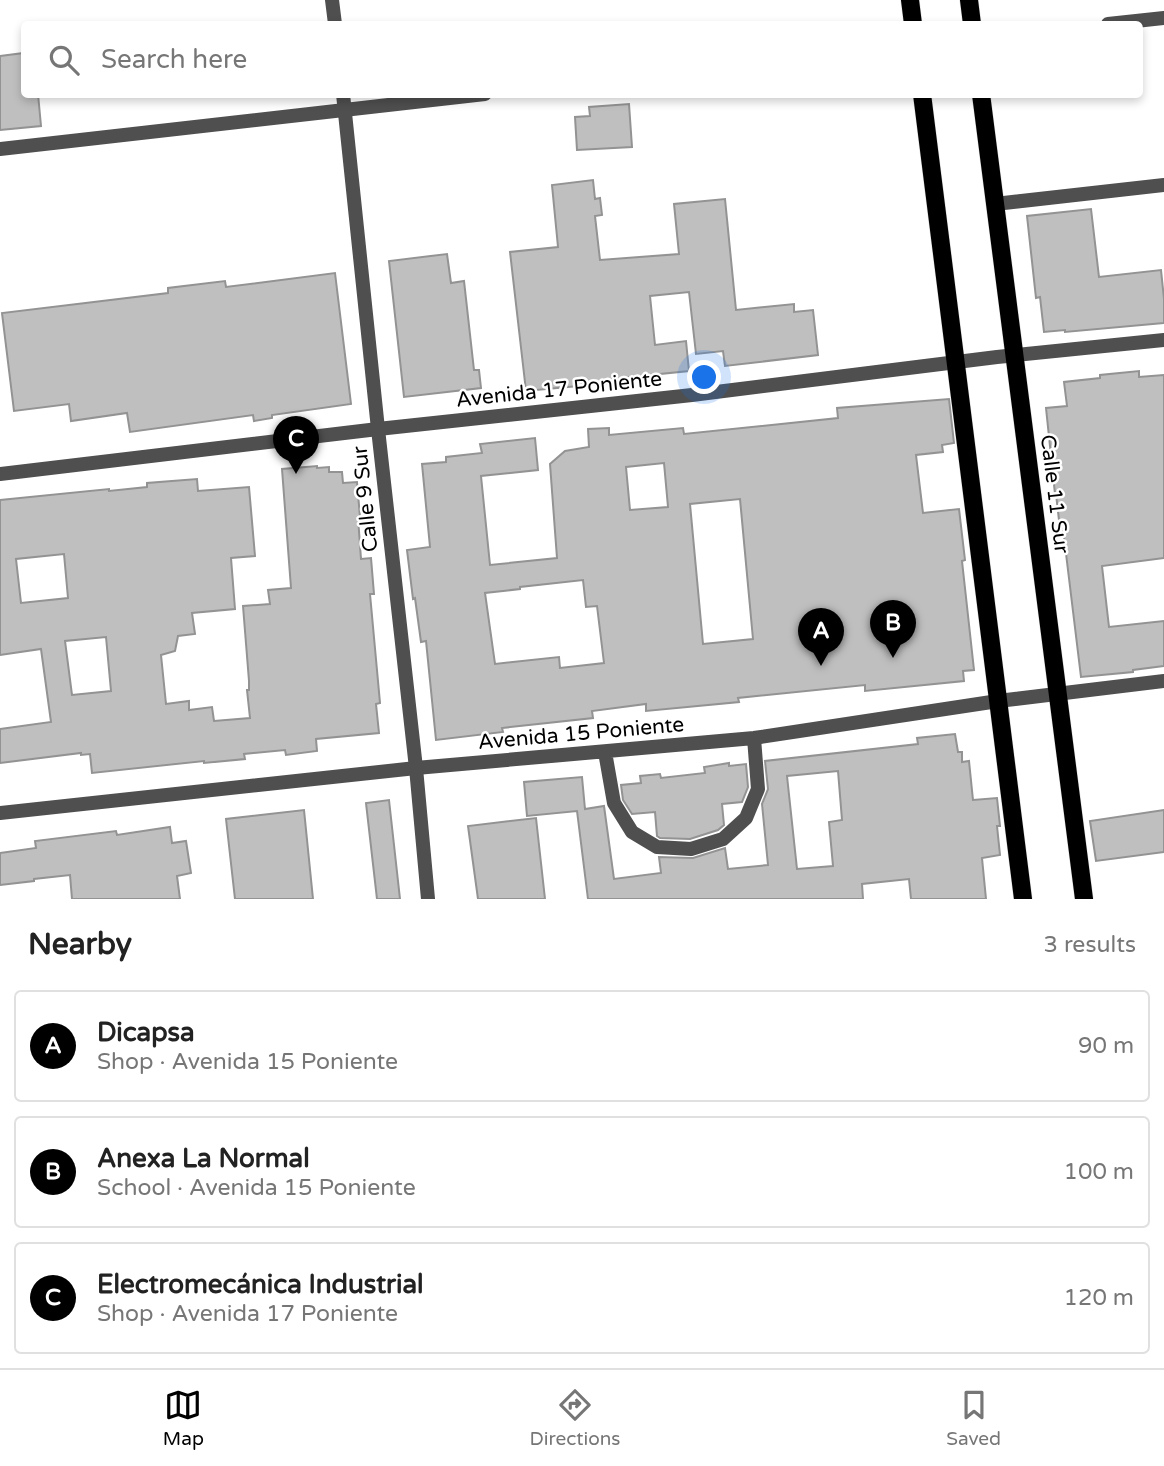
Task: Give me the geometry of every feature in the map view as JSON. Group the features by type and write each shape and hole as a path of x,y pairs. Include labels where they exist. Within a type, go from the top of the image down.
{"main road":[{"path":"910,0 913,21"},
{"path":"969,0 972,21"},
{"path":"923,98 1023,899"},
{"name":"Calle 11 Sur","path":"982,98 1084,899"}],"street":[{"path":"332,0 335,21"},
{"path":"1136,21 1164,18"},
{"name":"Calle 9 Sur","path":"344,98 428,899"},
{"path":"0,149 450,98"},
{"path":"995,204 1164,185"},
{"name":"Avenida 17 Poniente","path":"0,474 1164,340"},
{"name":"Avenida 15 Poniente","path":"0,813 416,768 754,738 1164,681"},
{"path":"606,752 614,803 632,832 657,847 691,849 723,839 747,818 758,789 754,738"}],"building":[{"path":"21,53 21,98 38,98 41,126 0,130 0,56"},
{"path":"629,104 632,147 577,150 575,117 590,116 589,107"},
{"path":"593,180 595,199 600,198 602,215 595,216 600,260 679,254 674,204 725,199 736,310 794,304 794,312 813,310 818,355 725,366 723,351 696,354 689,292 650,296 655,345 686,341 689,371 621,378 621,382 526,391 510,252 558,247 552,185"},
{"path":"1091,209 1099,277 1161,270 1164,323 1044,332 1040,297 1036,298 1027,216"},
{"path":"447,254 451,283 464,281 474,370 479,370 481,388 404,397 389,261"},
{"path":"335,273 351,404 272,415 272,418 254,421 253,415 130,432 127,413 71,421 69,404 14,411 2,313 168,293 168,288 225,281 226,287"},
{"path":"1139,371 1139,377 1164,375 1164,558 1102,566 1109,627 1164,621 1164,666 1081,677 1063,529 1060,529 1055,494 1046,408 1067,406 1064,382"},
{"path":"949,399 954,443 942,445 943,452 916,455 923,513 959,509 974,670 963,671 964,681 865,691 865,685 646,711 646,704 592,711 593,718 502,728 503,732 436,740 426,641 421,642 407,550 430,547 422,464 446,462 446,457 482,453 480,444 535,438 538,470 481,476 490,565 557,558 550,464 565,451 589,447 588,429 609,428 609,435 683,428 684,434 838,418 837,408","holes":["664,463 668,507 630,510 626,467","740,499 753,639 703,644 690,504","583,580 586,607 597,606 604,663 560,668 559,657 495,664 485,593"]},
{"path":"329,467 329,472 342,472 343,483 357,482 361,559 371,558 374,594 370,594 380,703 376,704 379,733 316,739 317,751 286,755 285,750 244,754 245,759 92,773 90,754 81,753 0,763 0,729 51,722 41,649 0,655 0,500 147,487 147,483 197,479 198,491 249,487 255,556 231,558 235,609 192,613 195,634 178,636 175,651 161,655 166,704 189,701 189,710 212,707 214,721 250,718 243,606 270,604 268,590 291,588 282,469","holes":["64,554 68,598 21,603 16,559","106,637 111,691 72,695 65,641"]},
{"path":"955,734 958,752 962,752 962,762 969,761 973,800 997,798 1000,855 982,858 986,899 911,899 909,879 862,884 863,899 588,899 577,811 527,816 524,782 582,777 585,809 604,806 614,879 661,873 659,857 693,858 725,848 728,869 768,865 762,804 768,789 765,761 918,744 917,738","holes":["838,771 842,820 829,822 833,866 797,869 787,776"]},
{"path":"729,763 729,766 746,764 748,787 742,802 722,804 724,825 718,830 690,839 660,838 657,836 655,812 632,814 623,800 621,785 641,783 640,776 660,774 661,778 705,773 704,767"},
{"path":"389,800 400,899 377,899 366,803"},
{"path":"304,810 313,899 235,899 226,819"},
{"path":"1164,810 1164,852 1096,861 1090,821"},
{"path":"536,818 545,899 478,899 468,826"},
{"path":"170,827 172,843 186,841 191,873 177,876 180,899 72,899 70,875 0,885 0,853 36,848 35,841 116,831 117,835"}],"place":[{"name":"Electromecánica Industrial","path":"296,474"},
{"name":"Anexa La Normal","path":"893,658"},
{"name":"Dicapsa","path":"821,666"}]}
